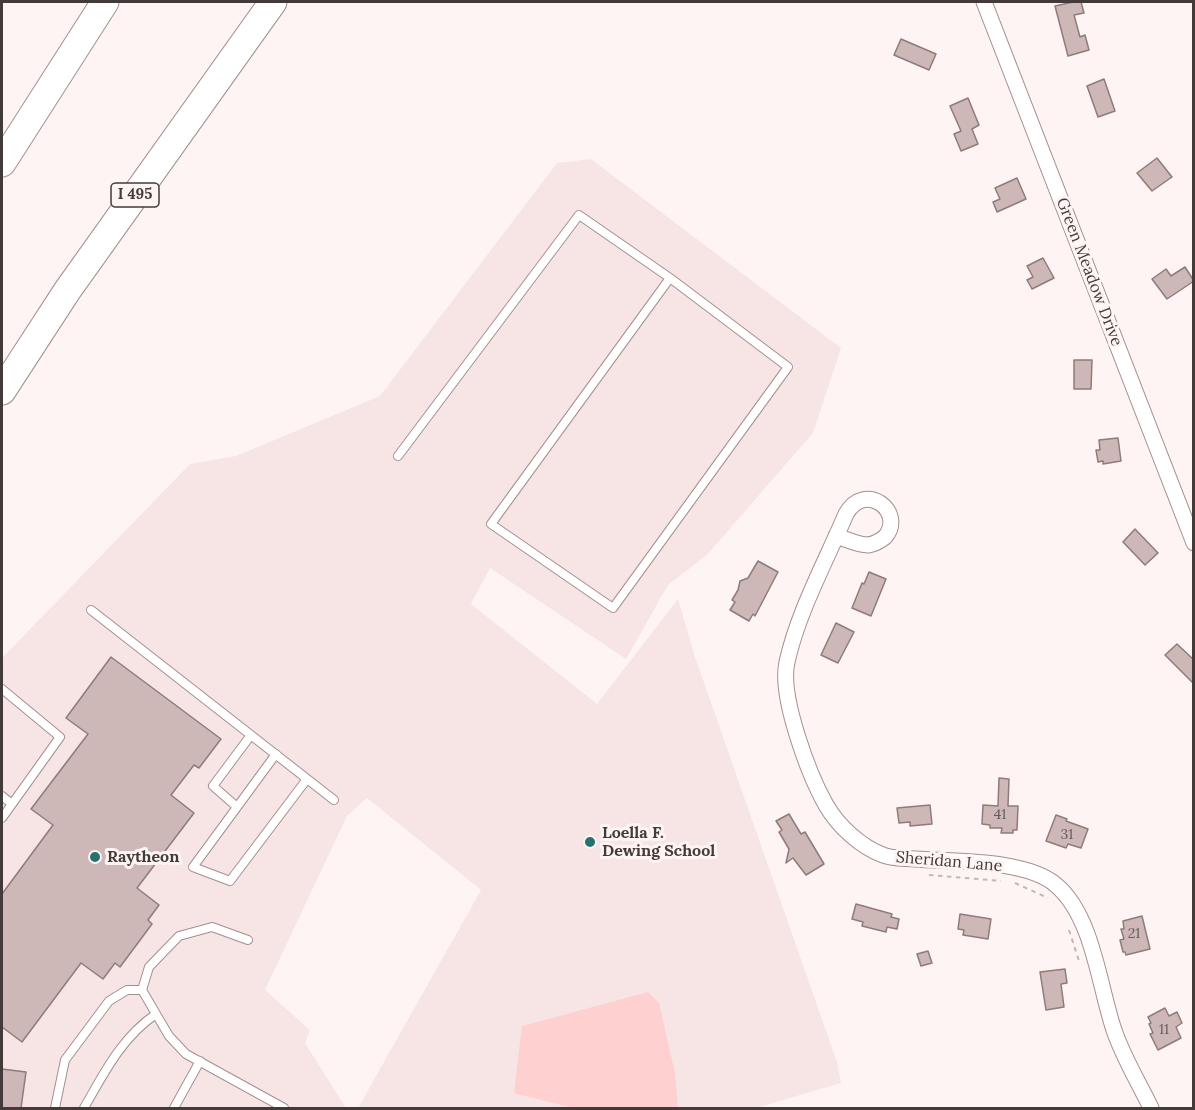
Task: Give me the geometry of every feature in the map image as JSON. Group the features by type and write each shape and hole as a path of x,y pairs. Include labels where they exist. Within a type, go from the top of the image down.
{"highway":[{"path":"2,163 105,2"},
{"name":"I 495","path":"2,391 68,291 273,2"}],"street":[{"name":"Green Meadow Drive","path":"984,2 1194,543"},
{"name":"Sheridan Lane","path":"836,536 798,625 786,664 787,692 795,726 827,807 854,838 884,856 1020,868 1046,877 1058,887 1071,903 1083,924 1114,1032 1151,1108"}],"lane":[{"path":"398,456 579,215 670,278 788,367 613,608 491,524 670,278"},
{"path":"91,610 334,800"},
{"path":"2,689 60,737 2,818"},
{"path":"237,807 213,786 250,735"},
{"path":"276,754 194,867 230,881 307,779"},
{"path":"2,796 12,804"},
{"path":"248,940 212,927 179,936 149,967 142,990 169,1036 186,1054 284,1108"},
{"path":"55,1108 65,1060 109,1001 127,990 142,990"},
{"path":"84,1108 115,1054 140,1025 156,1014"},
{"path":"174,1108 200,1061"}],"path":[{"path":"924,874 948,878 1010,881 1047,897 1055,905"},
{"path":"1066,922 1082,970"}],"shaded area":[{"path":"591,159 841,348 813,433 707,555 668,585 626,659 490,568 471,604 597,704 678,599 695,657 837,1062 841,1083 756,1108 358,1108 481,890 367,798 347,816 265,990 310,1030 305,1043 346,1108 2,1108 2,658 190,464 236,456 380,396 557,163"},
{"path":"648,992 659,1003 675,1073 678,1108 573,1108 514,1093 522,1026"}],"building":[{"path":"1081,2 1084,13 1074,15 1080,37 1085,35 1089,50 1068,56 1055,6"},
{"path":"901,39 936,54 929,70 894,55"},
{"path":"1104,79 1115,111 1098,117 1087,86"},
{"path":"968,98 979,125 972,129 978,144 961,151 954,134 961,131 950,106"},
{"path":"1157,158 1172,177 1152,191 1137,173"},
{"path":"1017,178 1026,199 997,212 993,202 1000,199 995,188"},
{"path":"1043,258 1054,278 1032,289 1027,280 1033,277 1027,266"},
{"path":"1185,267 1194,281 1167,299 1152,279 1166,269 1171,276"},
{"path":"1074,360 1092,360 1091,389 1074,389"},
{"path":"1118,438 1121,461 1103,464 1103,461 1098,462 1096,450 1100,450 1099,440"},
{"path":"1135,529 1158,553 1145,565 1123,542"},
{"path":"758,561 778,572 755,616 753,614 749,621 730,610 735,602 732,600 740,581 748,578"},
{"path":"869,572 886,579 871,616 852,608"},
{"path":"836,623 854,632 838,663 821,655"},
{"path":"1177,644 1194,660 1194,684 1165,655"},
{"name":"Raytheon","path":"111,657 221,739 199,768 194,765 171,795 194,813 137,888 159,905 148,920 152,924 120,967 115,963 103,979 81,963 22,1042 2,1027 2,894 53,825 31,809 88,734 66,718"},
{"path":"999,778 1009,779 1008,806 1018,806 1017,830 1013,830 1013,833 1001,833 1002,828 990,828 990,825 982,824 983,805 998,806"},
{"path":"930,805 932,824 910,826 910,822 899,823 897,808"},
{"path":"789,814 801,834 805,832 824,864 806,875 793,858 786,863 789,849 779,832 782,830 776,821"},
{"path":"1056,815 1088,829 1081,848 1068,844 1066,848 1046,841"},
{"path":"856,904 892,914 891,917 899,919 897,929 887,927 886,932 862,926 863,922 852,919"},
{"path":"960,914 991,919 988,939 963,935 964,930 958,929"},
{"path":"1142,916 1150,949 1126,955 1120,940 1124,939 1121,929 1124,929 1123,921"},
{"path":"928,951 932,963 921,966 917,954"},
{"path":"1065,969 1067,983 1061,984 1064,1007 1046,1010 1040,972"},
{"path":"1165,1008 1169,1016 1177,1012 1182,1023 1176,1027 1181,1038 1158,1050 1150,1034 1153,1033 1148,1017"},
{"path":"2,1069 26,1072 21,1108 2,1108"}],"place":[{"name":"Loella F. Dewing School","path":"590,842"},
{"name":"Raytheon","path":"95,857"}]}
